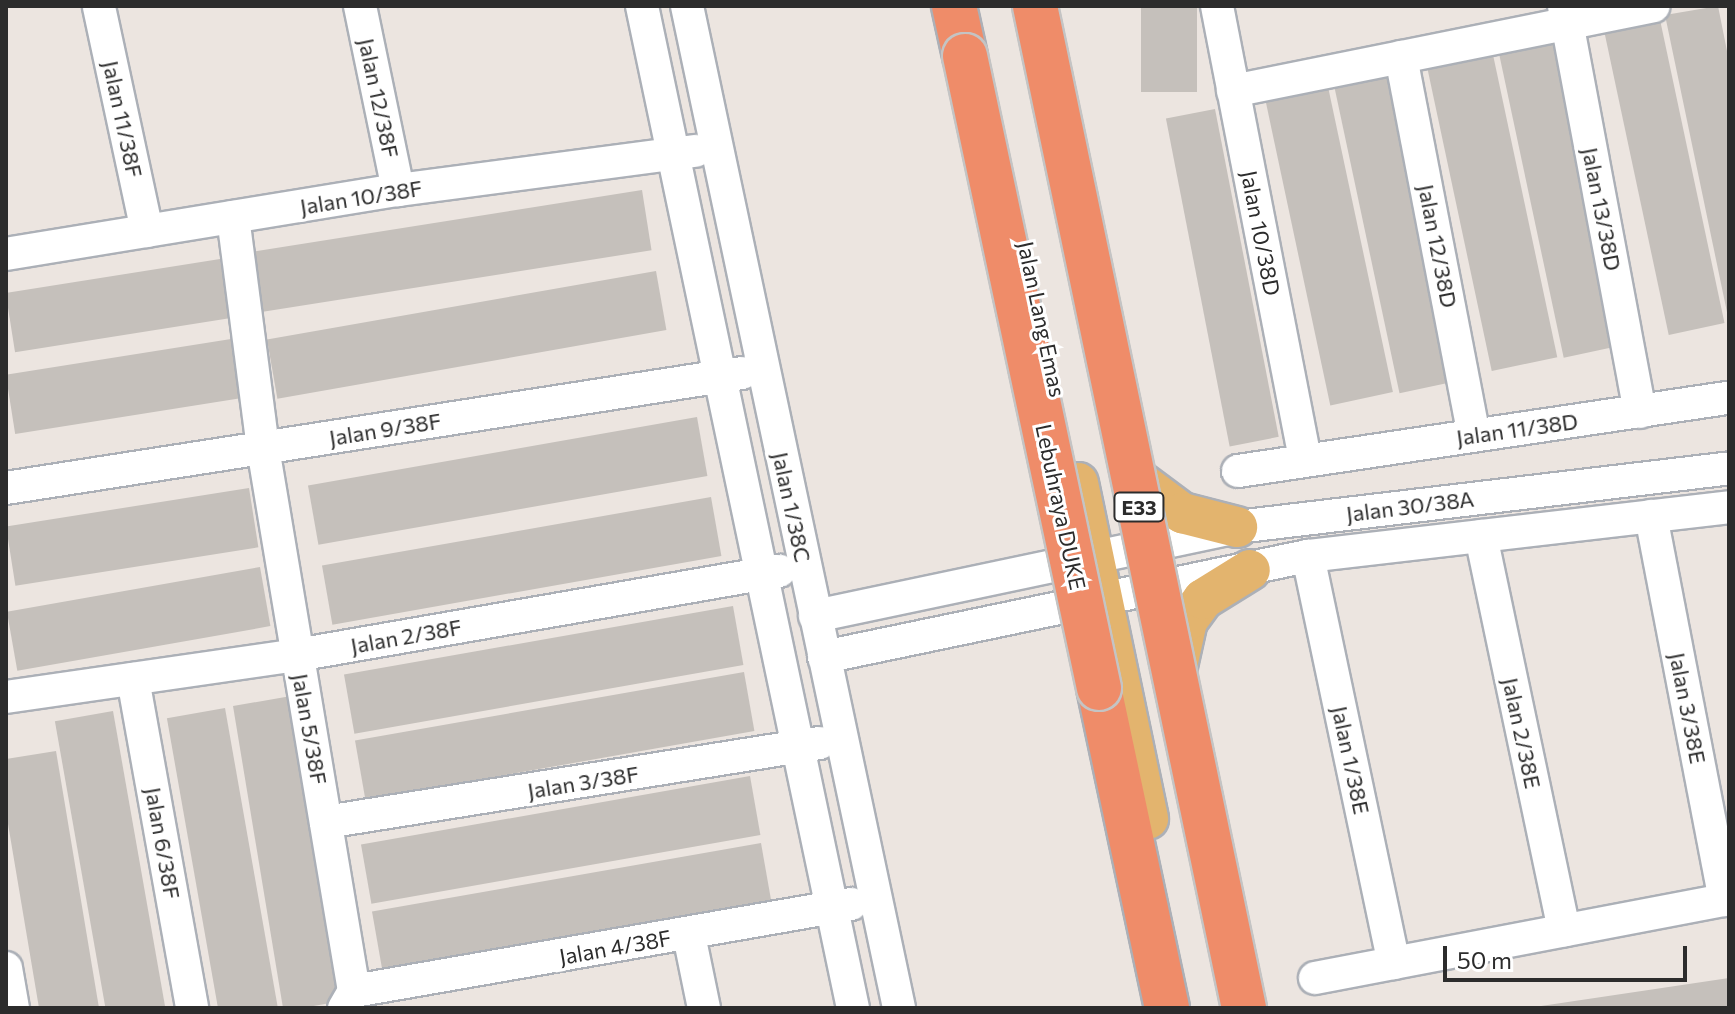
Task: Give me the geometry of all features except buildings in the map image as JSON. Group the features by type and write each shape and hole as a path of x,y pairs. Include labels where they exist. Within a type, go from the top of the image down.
{"highway":[{"name":"Lebuhraya DUKE","path":"954,6 1167,1008"},
{"name":"E33","path":"1035,6 1246,1008"}],"main road":[{"name":"Jalan Lang Emas","path":"975,6 1104,601 1184,1008"},
{"path":"1044,6 1157,592 1246,1008"},
{"path":"1135,478 1182,513 1237,527"},
{"path":"1175,675 1187,621 1203,599 1250,570"}],"street":[{"name":"Jalan 12/38F","path":"360,6 398,190"},
{"name":"Jalan 1/38C","path":"642,6 853,1008"},
{"name":"Jalan 1/38C","path":"687,6 899,1008"},
{"name":"Jalan 10/38D","path":"1217,6 1305,459"},
{"path":"1233,91 1401,57 1566,15 1653,6"},
{"name":"Jalan 11/38F","path":"99,7 147,231"},
{"name":"Jalan 13/38D","path":"1566,15 1640,412"},
{"name":"Jalan 12/38D","path":"1401,57 1474,435"},
{"name":"Jalan 10/38F","path":"6,254 398,190 675,155 717,146"},
{"name":"Jalan 5/38F","path":"233,217 263,448 326,822 349,1000"},
{"name":"Jalan 9/38F","path":"6,488 764,369"},
{"name":"Jalan 11/38D","path":"1238,471 1729,398"},
{"name":"Jalan 30/38A","path":"815,616 1237,527 1729,468"},
{"name":"Jalan 30/38A","path":"824,657 1157,592 1308,556 1729,507"},
{"name":"Jalan 3/38E","path":"1651,516 1727,899"},
{"name":"Jalan 2/38E","path":"1481,536 1564,930"},
{"name":"Jalan 1/38E","path":"1308,556 1394,963"},
{"name":"Jalan 2/38F","path":"6,697 297,655 804,566"},
{"name":"Jalan 6/38F","path":"133,679 192,1008"},
{"name":"Jalan 3/38F","path":"326,822 798,748 840,738"},
{"name":"Jalan 4/38F","path":"349,1000 876,898"},
{"path":"1315,978 1727,899"},
{"path":"689,935 704,1008"},
{"path":"6,968 13,1008"}]}
